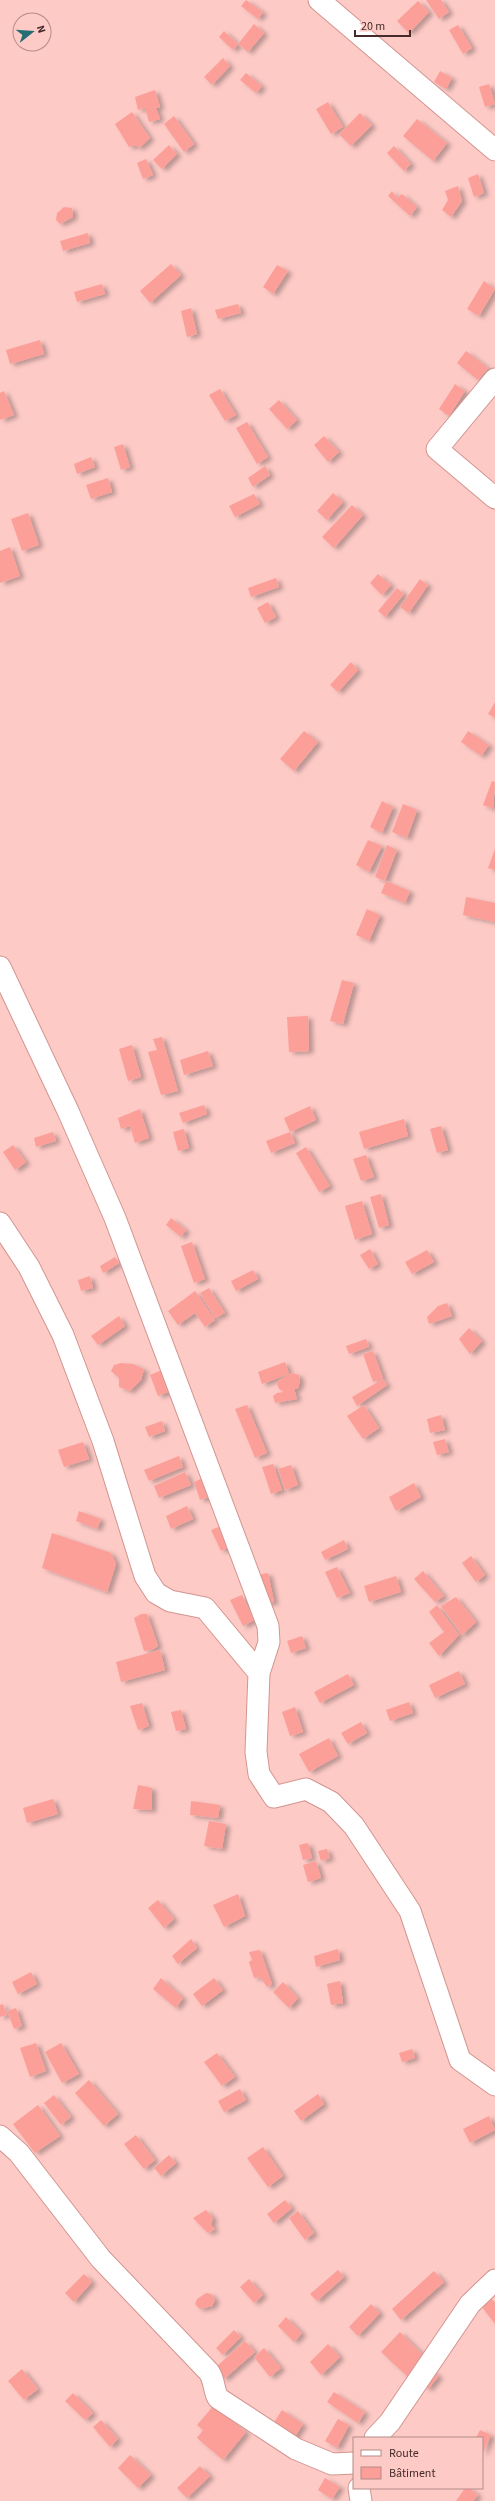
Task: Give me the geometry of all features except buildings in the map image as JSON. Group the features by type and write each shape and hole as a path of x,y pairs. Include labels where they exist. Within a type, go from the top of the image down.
{"street":[{"path":"319,0 495,150"},
{"path":"495,379 438,449 495,498"},
{"path":"0,967 68,1111 115,1218 268,1626 269,1642 259,1673 256,1752 259,1774 274,1797 306,1789 331,1802 354,1826 410,1911 460,2060 495,2085"},
{"path":"0,1223 29,1267 63,1335 103,1441 145,1576 156,1593 170,1601 205,1608 259,1673"},
{"path":"0,2136 19,2153 48,2188 101,2259 214,2378 214,2390 218,2398 296,2449 332,2464 353,2462"},
{"path":"376,2437 390,2422 470,2304 495,2280"},
{"path":"359,2489 361,2501"}]}
